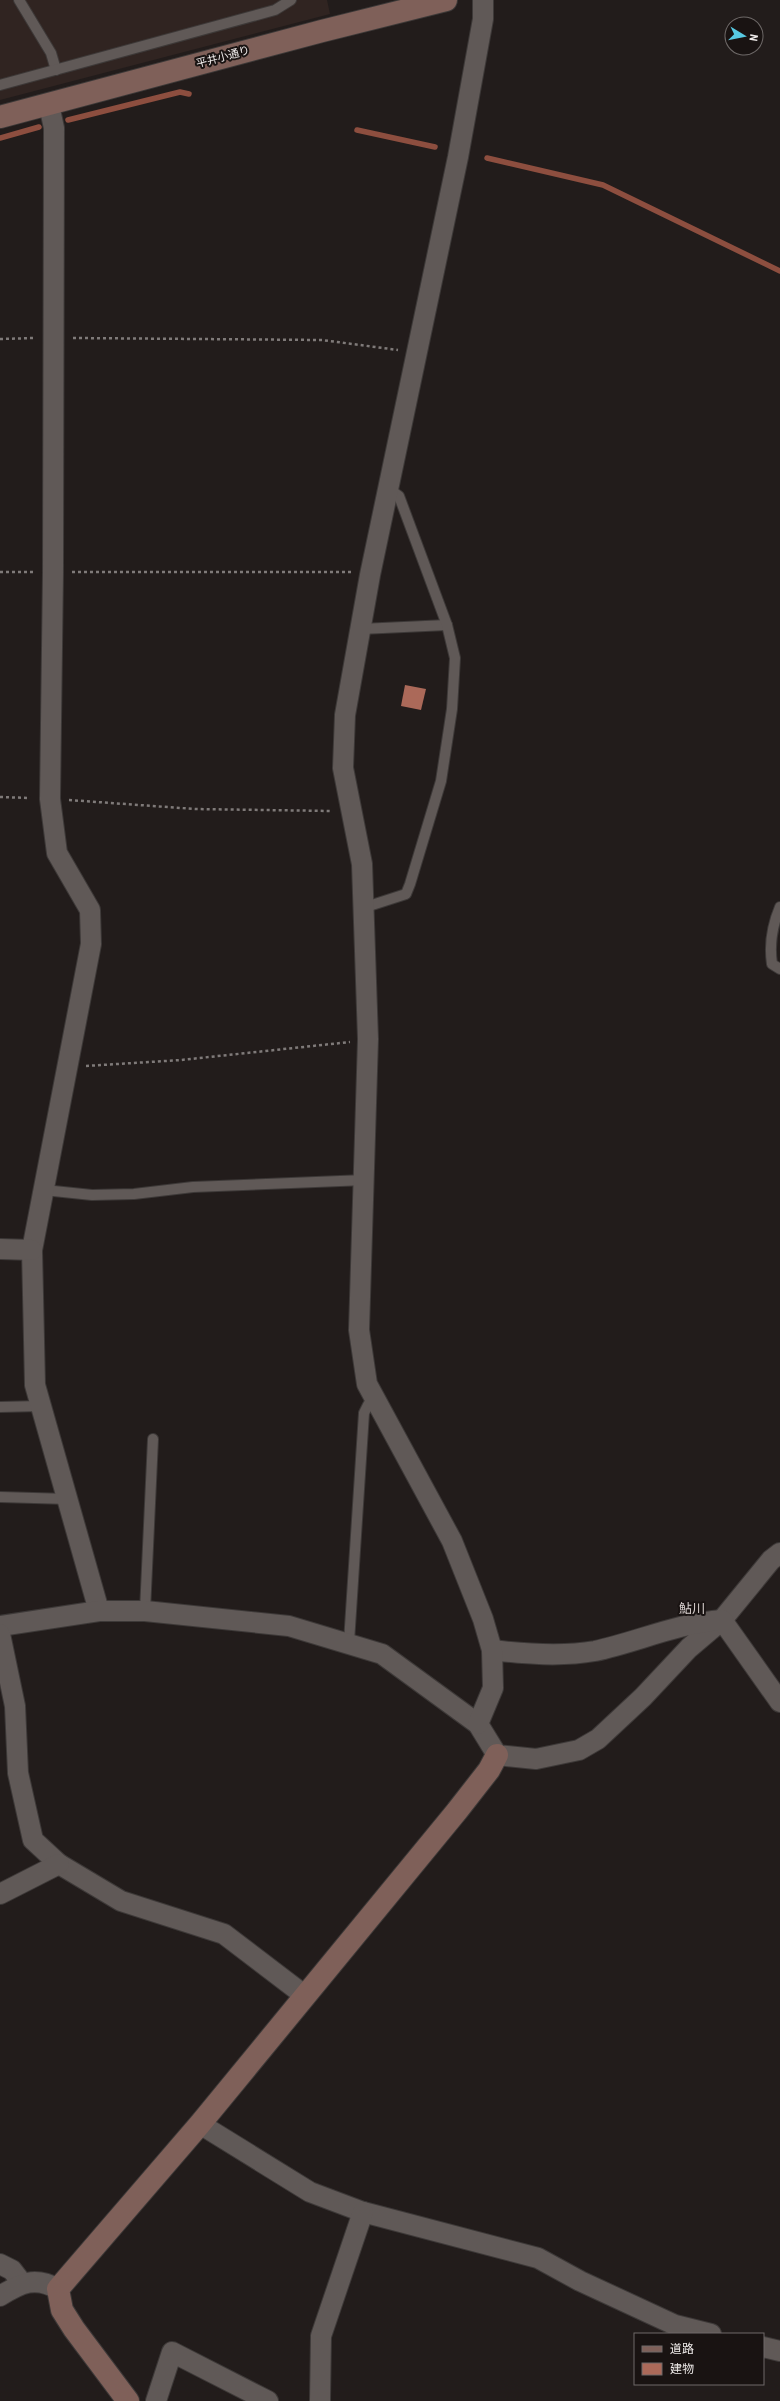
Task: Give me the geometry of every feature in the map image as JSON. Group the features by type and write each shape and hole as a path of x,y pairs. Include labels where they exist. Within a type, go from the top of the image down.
{"street":[{"name":"平井小通り","path":"0,117 322,31 446,0"},
{"path":"478,1724 493,1688 492,1650 483,1619 452,1541 374,1401 363,1368 359,1330 365,1180 368,1040 362,864 343,768 342,746 345,715 370,575 458,157 483,19 483,0"},
{"path":"49,105 54,128 53,572 50,799 57,853 90,910 91,944 32,1250 36,1385 99,1611"},
{"path":"0,1249 32,1250"},
{"path":"497,1756 536,1759 579,1750 586,1747 603,1734 643,1697 689,1648 722,1620 771,1560 780,1552"},
{"path":"0,1626 99,1611 146,1611 289,1626 349,1642 382,1654 478,1724 497,1756"},
{"path":"492,1650 553,1655 594,1651 702,1621 722,1620"},
{"path":"722,1620 780,1702"},
{"path":"0,1634 15,1706 18,1773 33,1840 59,1864 121,1901 224,1934 304,1995"},
{"path":"58,2289 200,2124 304,1995 457,1811 489,1770 497,1756"},
{"path":"0,1894 59,1864"},
{"path":"200,2124 310,2192 363,2212 538,2258 580,2281 675,2325 707,2333"},
{"path":"320,2401 321,2336 363,2212"},
{"path":"0,2264 12,2270 22,2283"},
{"path":"0,2296 22,2283 46,2282 58,2289 62,2310 74,2329 128,2401"},
{"path":"764,2347 780,2351"},
{"path":"156,2401 172,2352 268,2401"}],"lane":[{"path":"19,0 51,53 56,70"},
{"path":"0,85 275,10 291,0"},
{"path":"363,905 372,905 406,894 441,781 452,709 455,658 447,625 399,496 388,488"},
{"path":"361,629 447,625"},
{"path":"780,907 771,934 770,952 772,964 780,969"},
{"path":"44,1190 92,1195 134,1194 193,1187 365,1180"},
{"path":"349,1642 364,1413 368,1405 374,1401"},
{"path":"0,1407 41,1406"},
{"path":"146,1611 153,1439"},
{"path":"0,1498 68,1499"}],"path":[{"path":"0,339 322,340 416,352"},
{"path":"0,572 358,572 370,575"},
{"path":"0,797 195,809 338,811 350,809"},
{"path":"67,1067 181,1060 368,1040"}],"shaded area":[{"path":"0,0 327,0 330,14 0,100"}],"building":[{"path":"405,685 426,689 421,710 401,706"}],"waterway":[{"path":"68,120 180,92 189,94"},
{"path":"0,138 39,127"},
{"path":"357,130 435,147"},
{"path":"487,158 603,185 780,271"}],"district":[{"name":"鮎川","path":"692,1608"}]}
